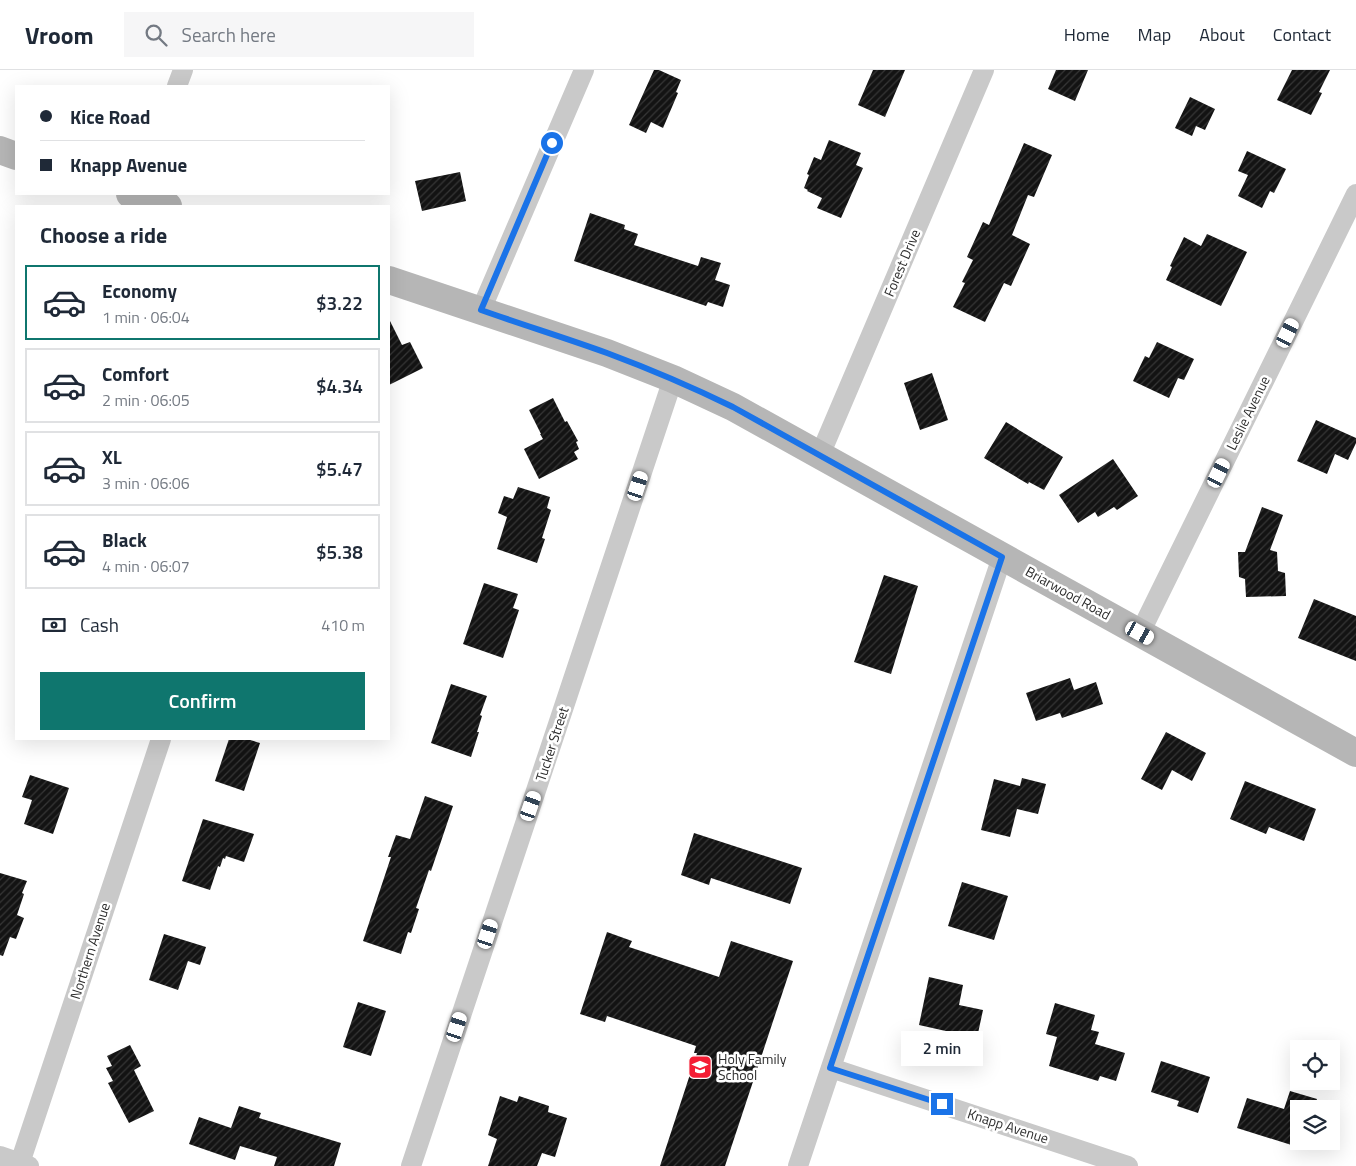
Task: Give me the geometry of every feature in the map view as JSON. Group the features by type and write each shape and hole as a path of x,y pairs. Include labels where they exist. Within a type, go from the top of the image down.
{"street":[{"path":"177,85 184,70"},
{"path":"481,310 584,70"},
{"name":"Forest Drive","path":"820,456 984,70"},
{"path":"0,150 15,156"},
{"name":"Leslie Avenue","path":"1140,633 1356,194"},
{"path":"134,195 165,205"},
{"name":"Briarwood Road","path":"390,280 606,353 673,379 733,407 1356,754"},
{"name":"Tucker Street","path":"411,1166 673,379"},
{"path":"798,1166 1002,557"},
{"name":"Northern Avenue","path":"25,1164 161,740"},
{"name":"Knapp Avenue","path":"830,1068 1128,1166"},
{"path":"0,1156 25,1164"}],"building":[{"path":"654,70 659,70 681,80 676,92 678,93 663,128 651,122 646,133 629,125"},
{"path":"873,70 905,70 885,117 858,105"},
{"path":"1056,70 1088,70 1075,101 1048,89"},
{"path":"1292,70 1330,70 1319,92 1322,93 1311,115 1277,100"},
{"path":"1190,97 1215,109 1205,130 1196,126 1192,136 1175,128"},
{"path":"829,140 861,153 856,165 863,168 841,218 817,208 822,198 804,188 814,157 821,160"},
{"path":"1024,143 1052,155 1034,197 1028,195 1012,235 1030,244 1011,286 1004,283 985,322 953,307 965,283 962,282 973,260 967,257 983,222 989,225"},
{"path":"1247,151 1286,169 1274,193 1270,191 1262,208 1238,196 1248,175 1238,171"},
{"path":"460,172 466,201 422,211 415,181"},
{"path":"590,213 625,225 624,229 638,234 634,245 698,266 701,257 721,263 715,280 730,285 723,307 708,302 706,306 574,261"},
{"path":"1207,234 1247,252 1221,306 1166,280 1172,267 1170,266 1184,237 1201,246"},
{"path":"390,321 402,345 410,342 423,368 390,384"},
{"path":"1157,342 1194,359 1184,380 1178,378 1169,398 1133,381 1145,356 1149,358"},
{"path":"932,373 948,420 920,430 904,383"},
{"path":"553,398 565,422 567,421 578,441 576,442 579,449 574,452 578,459 539,479 524,449 543,439 529,410"},
{"path":"1316,420 1356,438 1356,443 1348,460 1335,454 1327,474 1297,461"},
{"path":"1006,422 1063,457 1044,490 1029,482 1028,484 984,458"},
{"path":"1113,459 1138,496 1117,510 1114,507 1098,517 1095,512 1078,523 1059,495"},
{"path":"518,487 550,497 547,508 551,510 542,538 545,539 537,563 497,549 507,517 498,513 504,496 513,499"},
{"path":"1262,507 1283,515 1270,550 1277,552 1278,571 1285,573 1286,596 1246,597 1245,579 1239,577 1238,552 1245,552"},
{"path":"884,575 918,586 891,674 854,662"},
{"path":"484,583 518,594 513,608 519,610 503,658 463,644"},
{"path":"1314,599 1356,616 1356,661 1298,638"},
{"path":"1070,678 1074,690 1096,682 1103,704 1062,718 1060,713 1036,721 1026,693"},
{"path":"451,684 487,696 480,715 482,716 477,732 479,732 471,757 431,743"},
{"path":"1166,732 1206,753 1192,781 1172,770 1162,790 1141,779"},
{"path":"229,740 250,740 260,743 244,791 215,781"},
{"path":"30,775 69,788 53,834 24,824 32,800 22,797"},
{"path":"1022,778 1046,784 1038,814 1017,809 1010,837 981,830 994,779 1020,786"},
{"path":"1245,781 1316,809 1304,841 1269,827 1266,834 1230,819"},
{"path":"425,796 453,806 416,908 419,909 411,933 408,932 401,954 363,941 391,857 388,857 396,835 410,839"},
{"path":"203,819 254,834 244,862 226,856 225,859 223,858 220,867 218,866 210,890 182,881"},
{"path":"694,833 802,868 790,904 711,878 709,885 681,875"},
{"path":"0,873 27,881 17,915 24,918 16,939 10,937 3,956 0,955"},
{"path":"962,882 1008,896 994,940 948,926"},
{"path":"607,932 632,941 629,947 719,977 731,941 793,961 725,1166 660,1166 697,1053 694,1053 696,1046 607,1016 605,1022 580,1014"},
{"path":"164,934 206,947 200,965 188,961 178,990 149,980"},
{"path":"929,977 963,985 959,1005 983,1010 977,1038 919,1025"},
{"path":"358,1002 386,1011 371,1056 343,1047"},
{"path":"1055,1003 1095,1015 1091,1030 1099,1032 1095,1044 1125,1053 1116,1081 1100,1076 1098,1081 1049,1066 1057,1037 1046,1034"},
{"path":"130,1045 141,1066 134,1070 154,1111 129,1123 108,1083 113,1081 106,1068 112,1066 107,1056"},
{"path":"1161,1061 1210,1077 1198,1113 1177,1106 1179,1101 1151,1092"},
{"path":"1290,1091 1317,1099 1290,1100 1290,1145 1237,1128 1247,1098 1284,1109"},
{"path":"500,1096 517,1102 519,1096 549,1106 548,1112 567,1118 555,1157 542,1153 537,1166 488,1166 497,1139 488,1135"},
{"path":"239,1106 261,1113 259,1118 341,1143 334,1166 274,1166 277,1157 240,1146 235,1160 189,1144 199,1117 231,1128"}],"place":[{"name":"Holy Family School","path":"700,1067"}],"route":[{"path":"552,143 481,310 606,353 673,379 733,407 1002,557 830,1068 942,1104"}]}
